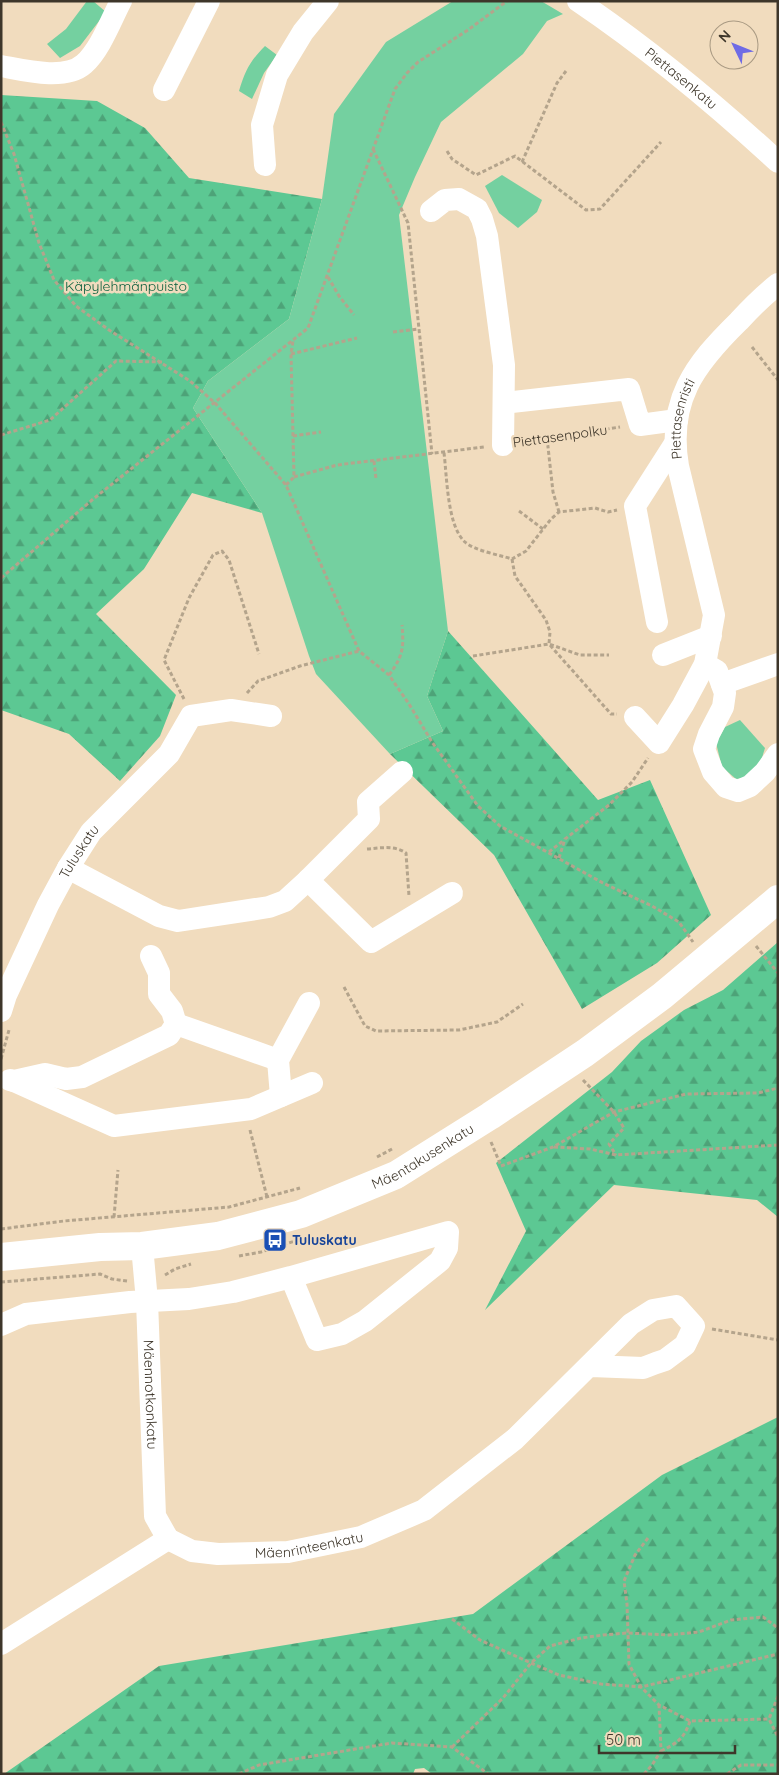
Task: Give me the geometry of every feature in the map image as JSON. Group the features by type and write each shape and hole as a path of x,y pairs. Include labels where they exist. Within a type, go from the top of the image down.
{"main road":[{"name":"Mäentakusenkatu","path":"1,1257 100,1247 142,1246 218,1236 301,1214 396,1175 490,1116 593,1047 662,996 778,899"}],"street":[{"path":"1,66 49,73 69,71 83,66 92,55 122,1"},
{"path":"164,90 209,1"},
{"path":"265,165 262,125 277,75 303,32 328,1"},
{"name":"Piettasenkatu","path":"578,1 623,31 688,82 778,162"},
{"path":"431,211 445,200 459,199 477,209 482,218 487,236 504,365 503,444"},
{"name":"Piettasenristi","path":"713,626 674,445 679,408 687,386 698,365 721,338 778,284"},
{"path":"504,402 629,389 640,424 677,420"},
{"path":"657,622 635,506 674,445"},
{"path":"663,655 713,626"},
{"path":"635,717 659,743 683,706 705,664 713,626"},
{"path":"705,664 717,671 725,693 723,707 709,734 704,750 713,772 726,787 738,791 750,786 765,772 778,754"},
{"path":"722,684 778,664"},
{"path":"191,716 230,710 271,716"},
{"name":"Tuluskatu","path":"1,1011 14,978 68,868 91,832 169,754 191,716"},
{"path":"68,868 159,916 178,921 269,907 286,901 369,819 368,802 402,772"},
{"path":"308,880 371,942 452,893"},
{"path":"7,1079 45,1074 66,1079 82,1077 169,1035 176,1024 172,1011 159,994 159,973 151,956"},
{"path":"281,1096 278,1060 309,1003"},
{"path":"176,1024 278,1060"},
{"path":"7,1079 114,1126 251,1109 312,1083"},
{"path":"1,1325 26,1314 130,1302 189,1300 233,1292 448,1232 447,1248 440,1261 365,1321 342,1334 317,1340 291,1277"},
{"name":"Mäennotkonkatu","path":"142,1246 147,1301 155,1516 168,1539"},
{"name":"Mäenrinteenkatu","path":"168,1539 192,1552 224,1554 288,1552 361,1538 424,1510 515,1439 561,1392 591,1366 631,1324 653,1310 676,1306 694,1326"},
{"path":"591,1366 643,1368 665,1360 685,1345 694,1326"},
{"path":"1,1644 168,1539"}],"path":[{"path":"1,578 92,500 308,328 395,89 418,62 468,30 507,1"},
{"path":"522,162 557,84 566,71"},
{"path":"1,122 14,154 39,243 54,280 76,306 109,330 190,381 215,403 286,485 359,651 389,675 432,742 478,806 500,826 679,922 693,943 701,936"},
{"path":"447,151 452,159 476,175 515,156 586,210 600,209 661,142"},
{"path":"373,149 408,223 432,454"},
{"path":"328,277 354,316"},
{"path":"393,332 418,329"},
{"path":"291,354 357,338"},
{"path":"286,485 294,477 291,354 293,341"},
{"path":"752,347 778,380"},
{"path":"1,434 50,420 116,361 162,362"},
{"name":"Piettasenpolku","path":"294,477 337,465 432,454 640,424"},
{"path":"293,436 321,432"},
{"path":"547,438 553,492 560,512"},
{"path":"444,452 453,522 458,534 466,543 512,559 526,551 551,519 560,512 595,508 608,512 635,506"},
{"path":"374,461 376,478"},
{"path":"519,511 543,529"},
{"path":"191,716 164,660 189,598 213,555 222,551 229,560 259,654"},
{"path":"512,559 515,576 546,620 550,632 549,644 611,714 635,717"},
{"path":"389,675 400,661 404,645 402,625"},
{"path":"473,656 549,644 580,655 609,655"},
{"path":"230,710 258,681 300,666 359,651"},
{"path":"549,852 609,805 632,782 659,743"},
{"path":"559,858 565,839"},
{"path":"345,843 362,849 400,849 406,853 409,899 416,915"},
{"path":"755,946 778,974"},
{"path":"344,987 365,1026 376,1031 459,1030 496,1022 523,1004"},
{"path":"582,1079 614,1112 624,1128 609,1144 616,1155"},
{"path":"491,1142 501,1166 553,1147 614,1112 686,1094 758,1094 778,1088"},
{"path":"253,1142 267,1198"},
{"path":"375,1158 399,1145"},
{"path":"553,1147 590,1149 616,1155 778,1145"},
{"path":"114,1217 118,1170"},
{"path":"1,1229 229,1207 307,1186"},
{"path":"1,1282 100,1274"},
{"path":"694,1326 778,1340"},
{"path":"648,1538 635,1555 624,1581 629,1664 642,1687 659,1705 690,1721 769,1719"},
{"path":"452,1747 503,1698 530,1663 550,1646 581,1638 627,1633 669,1635 699,1632 732,1620 763,1616 778,1628"},
{"path":"452,1619 480,1640 530,1663 560,1675 601,1684 642,1687 778,1654"},
{"path":"778,1696 769,1719 778,1737"},
{"path":"644,1774 660,1751 659,1705"},
{"path":"660,1751 676,1743 686,1733 690,1721"},
{"path":"239,1774 259,1765 392,1743 452,1747 488,1774"},
{"path":"727,1774 742,1765 778,1765"}],"green space":[{"path":"87,1 93,1 106,12 80,46 60,58 47,44 66,29"},
{"path":"453,1 541,1 563,14 547,21 523,54 441,122 399,215 448,631 427,696 443,731 390,754 316,674 262,513 193,408 208,381 289,319 322,199 334,114 386,42"},
{"path":"265,46 277,55 264,73 252,99 239,91 249,67"},
{"name":"Käpylehmänpuisto","path":"1,95 97,101 145,128 189,178 322,199 289,319 208,381 193,408 262,513 192,493 144,569 96,614 176,695 160,736 120,781 69,734 1,710"},
{"path":"502,175 542,200 537,212 518,228 499,213 485,186"},
{"path":"448,631 598,800 650,780 711,915 657,963 582,1009 494,855 390,754 443,731 427,696"},
{"path":"740,720 765,748 761,761 747,778 736,779 722,767 716,743 725,727"},
{"path":"778,942 778,1217 757,1200 614,1185 485,1310 526,1231 496,1163 612,1072 641,1041 684,1010 723,990"},
{"path":"778,1417 778,1774 432,1774 424,1768 415,1769 413,1774 4,1774 159,1666 473,1614 662,1475"}],"place":[{"name":"Tuluskatu","path":"275,1240"}]}
